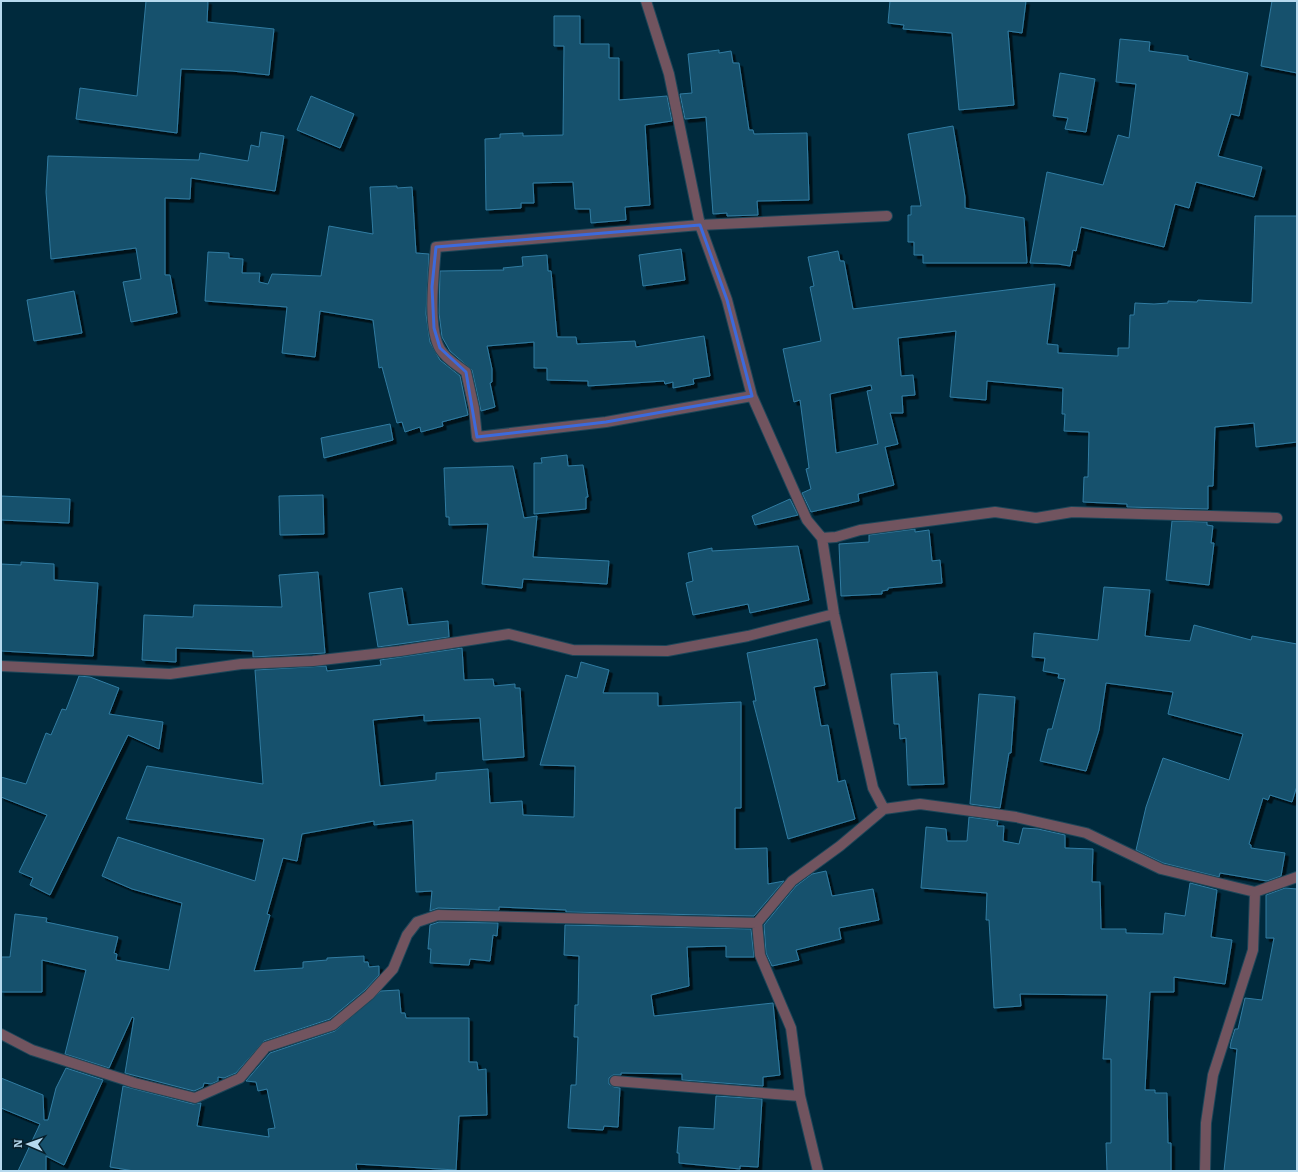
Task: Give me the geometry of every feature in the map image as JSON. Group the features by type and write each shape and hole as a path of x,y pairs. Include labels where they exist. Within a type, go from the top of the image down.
{"street":[{"path":"646,1 669,74 700,225 727,300 752,396 807,520 822,538 834,614 873,788 884,809"},
{"path":"752,396 606,422 477,437 474,408 466,372 450,361 440,348 434,328 433,294 436,247 700,225 887,216"},
{"path":"822,538 836,537 860,530 995,512 1036,518 1072,512 1277,518"},
{"path":"1,666 170,674 241,664 313,661 400,651 509,634 573,650 666,651 748,636 834,614"},
{"path":"818,1171 800,1096 791,1028 760,955 757,923 792,881 840,846 884,809 920,804 1024,818 1086,832 1161,869 1255,892 1297,877"},
{"path":"1205,1171 1206,1123 1214,1075 1253,950 1255,892"},
{"path":"1,1034 32,1050 135,1083 195,1098 240,1078 266,1047 334,1025 369,995 393,969 407,935 417,922 438,915 757,923"},
{"path":"615,1081 800,1096"}],"highlighted area":[{"path":"700,225 727,300 752,396 606,422 477,437 466,372 440,348 434,328 432,287 436,247"}],"building":[{"path":"146,1 208,1 207,22 274,29 269,75 232,71 181,69 177,133 76,119 80,88 137,96"},
{"path":"890,1 1026,1 1022,33 1008,31 1014,105 959,110 952,33 903,29 904,25 888,23"},
{"path":"1272,1 1297,1 1297,73 1261,66"},
{"path":"554,16 580,16 580,44 609,44 609,58 619,58 619,100 667,96 672,121 645,125 650,205 625,207 626,220 591,223 590,209 575,209 573,182 533,183 534,203 521,203 521,208 486,210 485,139 500,138 500,134 523,133 523,136 563,135 564,46 554,46"},
{"path":"1120,39 1150,42 1149,51 1188,56 1188,60 1248,73 1239,116 1231,114 1218,156 1262,167 1254,197 1196,182 1189,208 1175,204 1164,247 1081,227 1076,251 1073,250 1070,266 1030,263 1047,172 1103,185 1118,135 1129,138 1136,84 1116,82"},
{"path":"719,50 719,53 731,51 733,63 739,63 749,130 753,130 754,134 807,133 809,200 757,201 758,215 727,216 727,213 713,214 706,117 685,119 680,94 692,93 688,54"},
{"path":"1060,73 1095,79 1086,132 1065,129 1068,118 1053,116"},
{"path":"311,96 354,114 340,148 297,130"},
{"path":"953,126 965,197 965,208 1024,218 1027,263 923,263 923,255 914,255 914,242 908,242 908,215 911,215 911,206 921,206 908,134"},
{"path":"261,132 284,136 275,191 191,178 190,199 165,198 165,275 170,275 177,313 131,322 123,282 141,279 136,248 51,259 46,192 48,156 199,160 200,153 248,161 251,145 259,147"},
{"path":"397,186 397,188 412,187 416,253 429,254 426,314 430,342 440,360 460,376 468,415 442,422 443,426 421,432 420,427 405,432 402,422 397,423 382,367 379,368 373,320 320,311 315,357 282,353 287,307 205,301 208,252 229,253 229,258 243,259 242,273 260,273 259,282 268,284 272,274 321,276 329,226 373,234 370,187"},
{"path":"1255,216 1297,216 1297,442 1256,447 1254,423 1215,427 1213,486 1208,486 1208,509 1127,507 1127,504 1083,502 1084,477 1088,477 1089,432 1064,431 1065,414 1062,414 1063,388 987,381 986,400 950,397 956,331 898,338 901,376 913,375 915,395 902,396 903,413 890,413 898,444 885,447 894,485 858,494 859,501 811,512 802,493 811,489 806,469 809,468 800,400 794,402 783,349 821,341 810,287 814,286 808,257 838,251 840,261 844,261 853,309 1055,284 1047,344 1058,345 1058,353 1118,356 1118,348 1129,348 1130,315 1134,315 1135,303 1154,304 1168,303 1168,301 1197,302 1198,300 1252,303","holes":["871,385 872,390 867,391 878,444 836,453 830,394"]},
{"path":"681,249 685,280 643,286 639,255"},
{"path":"547,255 548,271 551,271 557,337 576,337 577,344 635,341 636,347 704,336 710,376 693,379 694,384 673,388 673,382 665,384 664,381 588,386 588,381 547,380 547,368 534,368 534,342 487,346 492,369 492,382 490,383 495,407 481,411 472,370 450,351 442,337 439,313 440,271 504,270 503,268 523,266 522,257"},
{"path":"74,291 82,333 34,341 27,300"},
{"path":"390,424 393,440 324,458 321,438"},
{"path":"567,455 568,466 583,465 588,497 586,497 586,509 534,514 534,463 542,463 541,458"},
{"path":"513,466 524,518 537,516 533,557 609,561 607,584 523,579 522,588 482,584 488,524 449,525 449,517 446,517 444,468"},
{"path":"323,495 324,534 280,535 279,496"},
{"path":"1,496 70,499 69,523 1,520"},
{"path":"790,499 798,515 755,525 752,516"},
{"path":"1172,521 1207,522 1207,525 1213,526 1211,543 1214,543 1209,585 1166,580"},
{"path":"915,529 915,532 929,530 932,561 940,560 942,583 888,588 888,590 882,591 882,594 841,596 839,544 869,542 869,535"},
{"path":"798,546 809,600 750,613 748,604 693,615 686,583 693,581 688,553 712,548 712,551"},
{"path":"21,562 54,564 54,580 98,583 93,656 1,651 1,564 21,565"},
{"path":"318,572 325,653 253,657 253,651 176,648 176,662 142,660 144,615 193,617 194,605 282,607 279,575"},
{"path":"1104,587 1150,590 1145,636 1190,641 1194,625 1251,640 1252,636 1297,644 1297,786 1292,802 1270,795 1268,800 1263,798 1249,844 1251,845 1251,848 1285,853 1281,876 1267,881 1220,873 1219,877 1163,863 1136,850 1146,807 1163,758 1229,780 1243,734 1168,714 1173,692 1106,683 1099,730 1086,771 1040,761 1048,729 1052,729 1065,679 1058,678 1059,674 1043,671 1045,658 1032,657 1034,633 1098,640"},
{"path":"402,588 408,625 448,621 449,637 378,647 369,593"},
{"path":"817,639 825,685 814,687 821,726 828,725 838,782 845,780 855,819 788,839 753,701 756,701 747,653"},
{"path":"462,648 464,680 493,679 494,686 515,684 515,688 520,688 524,757 483,760 480,718 424,721 424,715 373,720 380,786 436,780 436,773 488,769 490,803 522,801 523,815 574,817 575,766 540,765 566,675 577,678 581,662 609,670 603,693 658,693 658,706 741,702 741,808 735,808 735,849 767,848 768,884 784,881 754,916 566,912 566,910 499,907 499,910 438,908 430,911 432,891 416,892 413,820 374,825 374,821 302,834 297,861 283,858 267,914 270,915 254,971 303,968 303,962 327,960 327,958 364,956 364,962 368,962 369,967 379,966 379,975 365,990 330,1019 264,1041 236,1073 224,1078 218,1077 218,1081 211,1084 204,1083 203,1087 194,1091 125,1073 134,1018 132,1017 109,1068 65,1054 86,970 42,960 42,992 1,992 1,957 10,957 15,914 47,918 46,922 118,937 114,953 117,954 116,960 169,970 182,903 132,889 102,876 118,837 255,881 264,839 126,819 147,766 263,784 255,670 326,666 327,671 381,665 380,660"},
{"path":"937,672 944,784 908,785 906,738 900,739 899,724 894,724 891,674"},
{"path":"79,676 90,677 119,688 109,714 163,722 159,749 128,735 50,895 30,885 33,878 19,872 47,815 1,797 1,777 26,784 46,733 51,735 62,709 66,710"},
{"path":"979,694 1015,697 1011,753 1009,753 1000,808 970,804"},
{"path":"969,817 998,821 997,826 1004,826 1003,841 1019,844 1023,828 1038,829 1065,835 1065,848 1093,849 1092,882 1100,882 1101,929 1126,929 1126,933 1163,934 1165,913 1185,916 1190,883 1217,890 1211,937 1232,940 1225,984 1174,977 1174,992 1150,992 1145,1090 1155,1090 1155,1093 1167,1093 1168,1143 1171,1143 1171,1171 1107,1171 1106,1143 1111,1143 1111,1059 1103,1059 1107,995 1020,994 1021,1006 994,1008 989,920 986,920 987,893 921,888 926,827 946,829 947,841 967,841"},
{"path":"826,871 832,896 873,889 879,920 839,928 841,939 796,950 799,960 772,966 766,953 764,925 796,886 812,874"},
{"path":"1285,888 1297,889 1297,1171 1224,1171 1237,1049 1230,1048 1231,1042 1235,1029 1238,1029 1245,998 1262,1000 1274,938 1266,938 1266,895"},
{"path":"439,922 498,923 497,936 493,935 490,961 470,959 469,965 430,963 431,949 428,949 430,925"},
{"path":"565,925 751,929 754,957 726,957 726,946 687,947 689,986 651,995 654,1016 773,1003 780,1075 763,1077 763,1086 682,1080 682,1074 621,1073 621,1075 613,1075 609,1078 609,1084 620,1088 618,1127 604,1126 603,1130 568,1128 571,1085 576,1085 578,1037 574,1037 575,1005 578,1005 579,956 564,955"},
{"path":"399,990 401,1013 405,1013 406,1018 469,1018 469,1062 477,1062 478,1070 486,1069 487,1115 459,1116 456,1170 356,1164 357,1171 134,1171 110,1167 123,1086 193,1104 201,1103 197,1126 269,1137 268,1129 275,1128 267,1089 258,1091 256,1082 246,1081 270,1053 335,1031 381,991"},
{"path":"66,1068 103,1080 64,1165 46,1156 46,1171 18,1171 40,1124 1,1108 1,1078 43,1095 44,1120 48,1120 56,1088"},
{"path":"716,1096 762,1099 758,1167 740,1166 740,1169 679,1163 679,1153 677,1153 679,1127 714,1129"}]}
